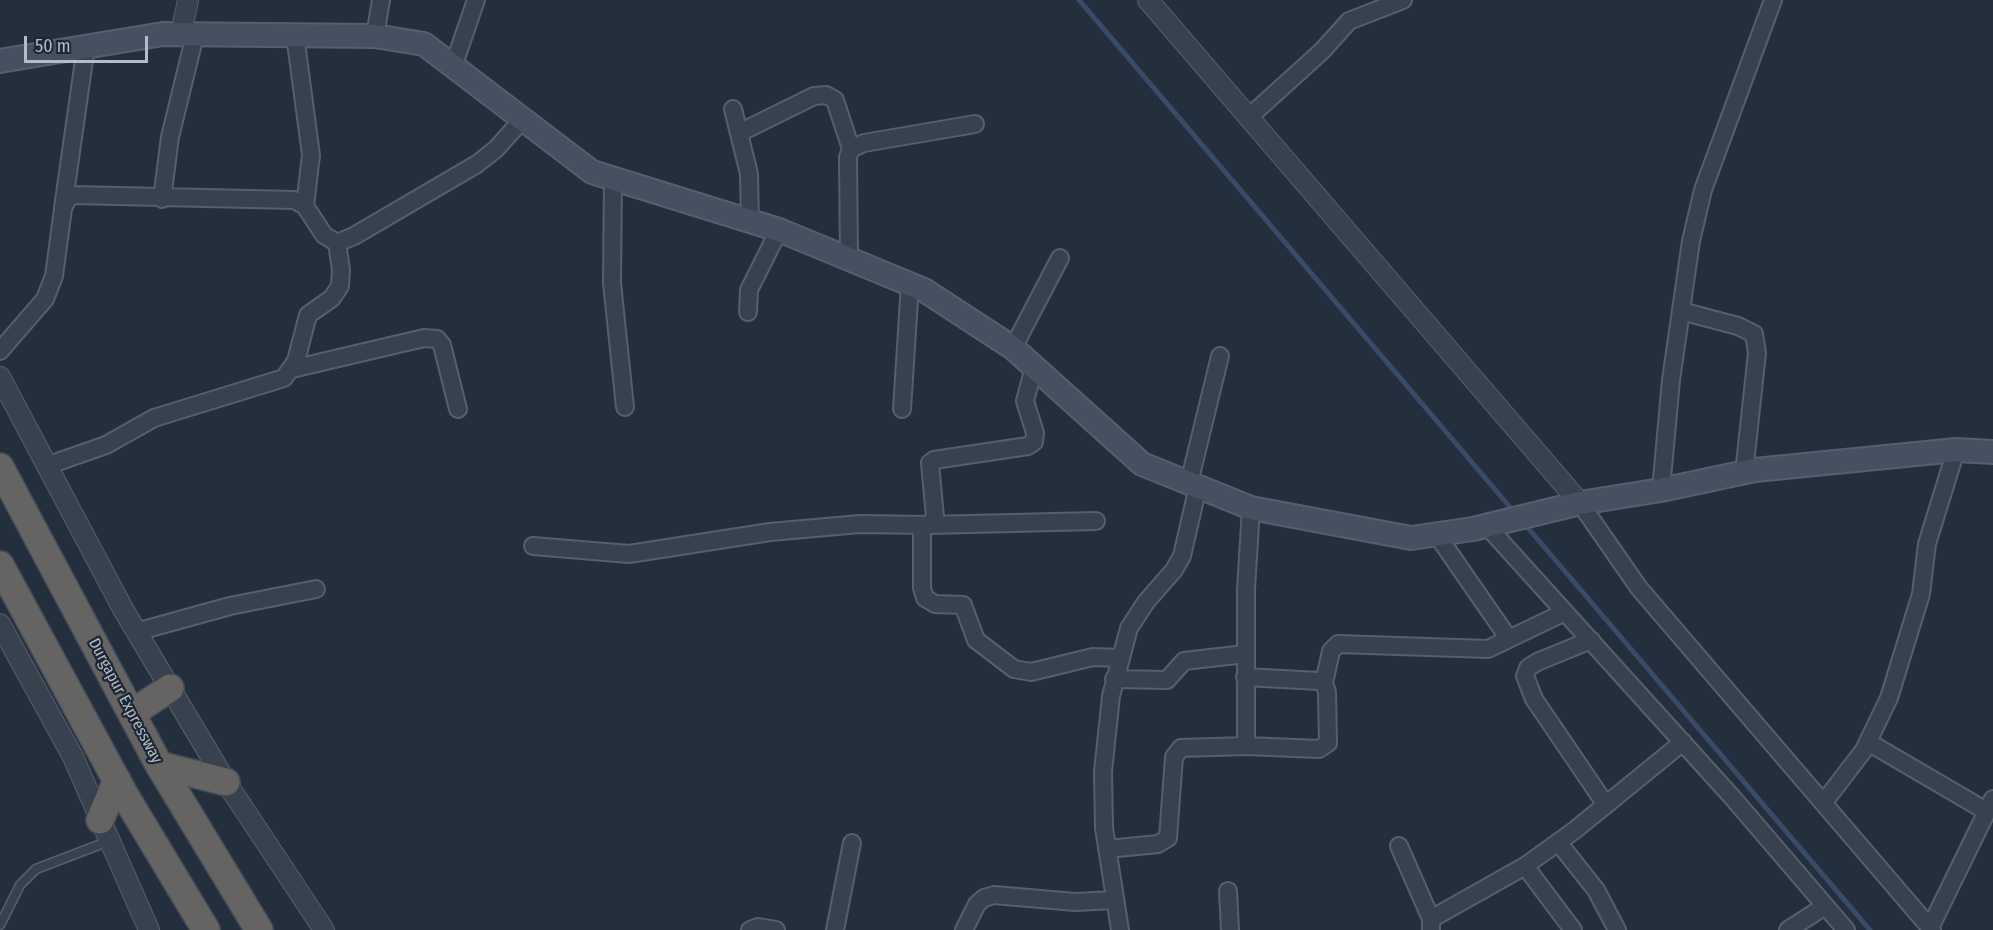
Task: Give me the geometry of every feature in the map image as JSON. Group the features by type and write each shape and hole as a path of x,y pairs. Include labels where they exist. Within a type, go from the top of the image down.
{"highway":[{"name":"Durgapur Expressway","path":"0,467 159,765 259,930"},
{"path":"0,565 117,780 206,930"},
{"path":"132,713 170,688"},
{"path":"159,765 226,782"},
{"path":"105,830 117,780"}],"main road":[{"path":"0,61 163,34 375,36 424,44 592,172 779,231 924,290 1013,348 1142,464 1251,508 1411,538 1492,525 1574,504 1661,490 1743,473 1956,450 1993,452"}],"street":[{"path":"162,198 188,35 188,0"},
{"path":"375,36 381,0"},
{"path":"453,67 476,0"},
{"path":"1148,0 1574,504 1639,588 1931,929 1990,805 1868,742"},
{"path":"1248,118 1322,51 1349,21 1403,0"},
{"path":"1661,490 1665,430 1691,242 1703,190 1773,0"},
{"path":"295,35 311,155 306,206"},
{"path":"0,351 39,308 51,286 86,46"},
{"path":"739,133 814,96 826,95 835,100 851,148 848,158 849,259"},
{"path":"733,109 749,174 750,221"},
{"path":"337,243 354,236 477,164 496,148 522,120"},
{"path":"851,148 864,143 975,124"},
{"path":"613,178 612,283 625,407"},
{"path":"63,209 67,200 73,195 281,198 301,201 324,235 337,243 341,270 340,286 332,298 308,315 292,369"},
{"path":"748,312 749,290 779,231"},
{"path":"1013,348 1060,258"},
{"path":"902,409 910,285"},
{"path":"1681,311 1747,329 1754,334 1757,342 1743,473"},
{"path":"46,466 106,445 154,418 278,381 292,369 424,338 437,339 442,345 458,409"},
{"path":"1120,930 1107,849 1103,772 1107,716 1114,679 1129,628 1139,610 1182,556 1193,484 1220,356"},
{"path":"1034,367 1025,401 1035,433 1034,442 930,463 935,517 925,526 922,588 925,598 935,604 963,605 976,640 1014,669 1030,672 1093,657 1120,658"},
{"path":"0,377 136,632 226,782 324,930"},
{"path":"1824,802 1868,742 1900,669 1921,594 1927,544 1956,450"},
{"path":"1246,746 1246,589 1251,508"},
{"path":"533,546 629,554 741,536 815,528 874,524 925,526 1096,521"},
{"path":"1492,525 1565,612 1683,742 1846,930"},
{"path":"1437,534 1509,639"},
{"path":"136,632 230,606 316,589"},
{"path":"1324,683 1331,651 1338,644 1488,649 1565,612"},
{"path":"0,624 73,757 149,930"},
{"path":"1591,640 1537,662 1528,668 1525,676 1534,699 1606,805"},
{"path":"1114,679 1167,680 1184,661 1245,654"},
{"path":"1107,849 1158,844 1168,838 1176,751 1188,746 1319,749 1324,746 1329,736 1327,687 1324,683 1245,677"},
{"path":"1399,846 1431,925 1525,866 1606,805 1683,742"},
{"path":"1558,842 1596,890 1617,930"},
{"path":"835,930 852,843"},
{"path":"1525,866 1573,930"},
{"path":"1228,891 1230,930"},
{"path":"964,930 977,904 984,898 994,895 1069,902 1115,900"},
{"path":"1788,930 1825,906"},
{"path":"750,930 758,927 776,930"}],"lane":[{"path":"0,925 13,895 36,869 105,830"}],"waterway":[{"path":"1079,0 1515,513"},
{"path":"1523,522 1870,930"}]}
